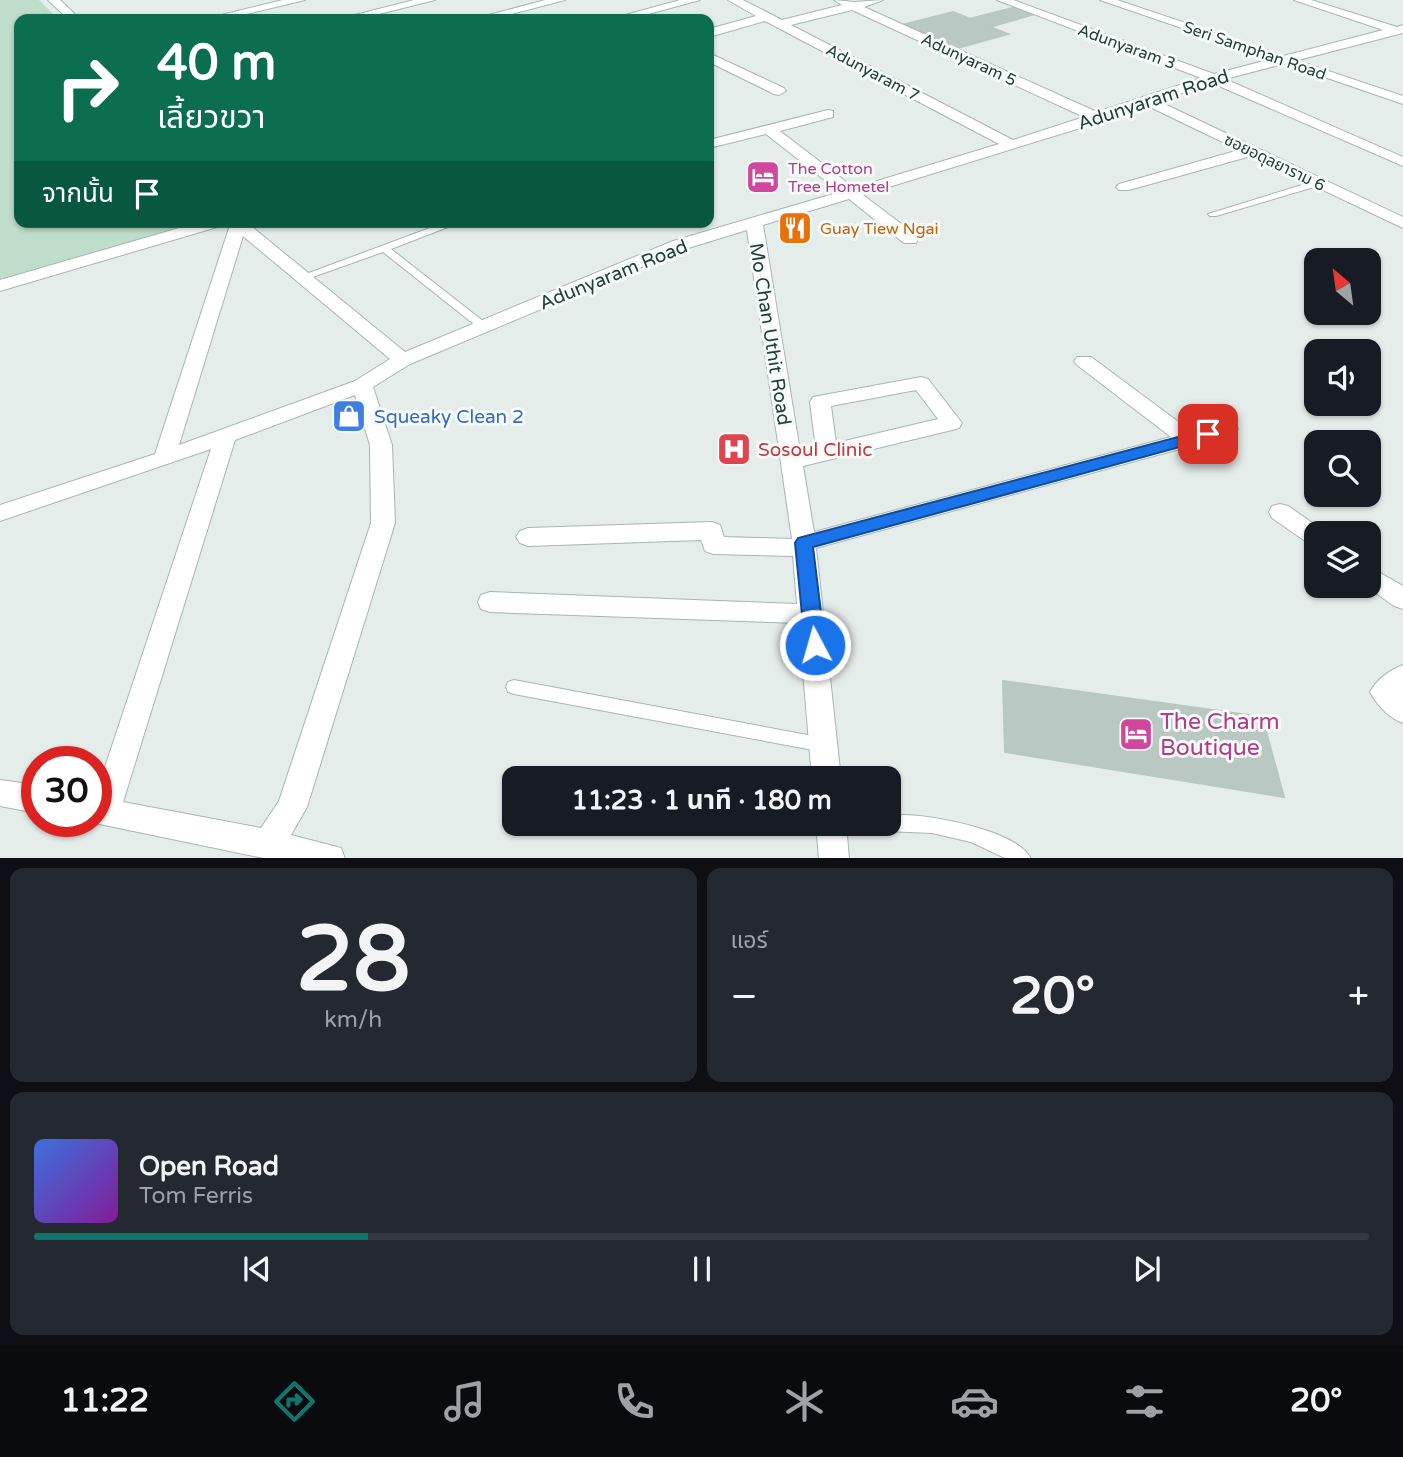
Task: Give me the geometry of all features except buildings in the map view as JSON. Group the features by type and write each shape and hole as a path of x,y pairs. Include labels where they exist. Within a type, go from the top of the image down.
{"street":[{"path":"54,0 69,14"},
{"path":"235,14 299,0"},
{"path":"367,14 429,0"},
{"path":"501,0 526,14"},
{"path":"501,14 559,0"},
{"path":"637,14 694,0"},
{"path":"740,3 767,0"},
{"name":"Adunyaram 5","path":"840,0 1098,118"},
{"path":"781,24 877,0"},
{"name":"Adunyaram 3","path":"1003,0 1213,78 1403,162"},
{"name":"Seri Samphan Road","path":"1106,0 1403,100"},
{"path":"1300,0 1400,30"},
{"name":"Adunyaram 7","path":"740,3 1012,145"},
{"path":"714,32 768,16"},
{"name":"Adunyaram Road","path":"0,513 164,459 362,385 403,360 680,245 1012,145 1213,78 1400,30"},
{"path":"714,59 779,91"},
{"name":"ซอยอดุลยาราม 6","path":"1148,101 1403,223"},
{"path":"714,143 828,114"},
{"path":"769,129 910,239"},
{"path":"1124,187 1252,151"},
{"name":"Mo Chan Uthit Road","path":"754,222 804,545 826,766"},
{"path":"0,286 198,228"},
{"path":"164,459 235,228"},
{"path":"243,228 403,360"},
{"path":"1084,361 1188,439"},
{"path":"791,461 827,453 952,423 921,383 820,402 827,453"},
{"path":"265,851 292,807 383,523 381,445 362,385"},
{"path":"528,537 712,531 713,545 804,545 1228,429"},
{"path":"112,778 226,435"},
{"path":"1280,512 1304,529"},
{"path":"1381,584 1403,599"},
{"path":"490,602 812,614"},
{"path":"1403,676 1384,692 1403,711"},
{"path":"0,793 21,796"},
{"path":"112,814 265,851 322,858"}],"lane":[{"path":"1213,214 1318,183"},
{"path":"303,277 439,228"},
{"path":"384,248 484,327"},
{"path":"514,687 824,745"},
{"path":"901,824 925,823 953,827 984,838 1020,858"}],"green space":[{"path":"0,0 39,0 53,14 14,14 14,228 187,228 0,282"}],"place":[{"name":"The Cotton Tree Hometel","path":"763,177"},
{"name":"Guay Tiew Ngai","path":"795,228"},
{"name":"Squeaky Clean 2","path":"349,416"},
{"name":"Sosoul Clinic","path":"734,449"},
{"name":"The Charm Boutique","path":"1136,734"}],"route":[{"path":"815,645 804,543 1208,434"}]}
